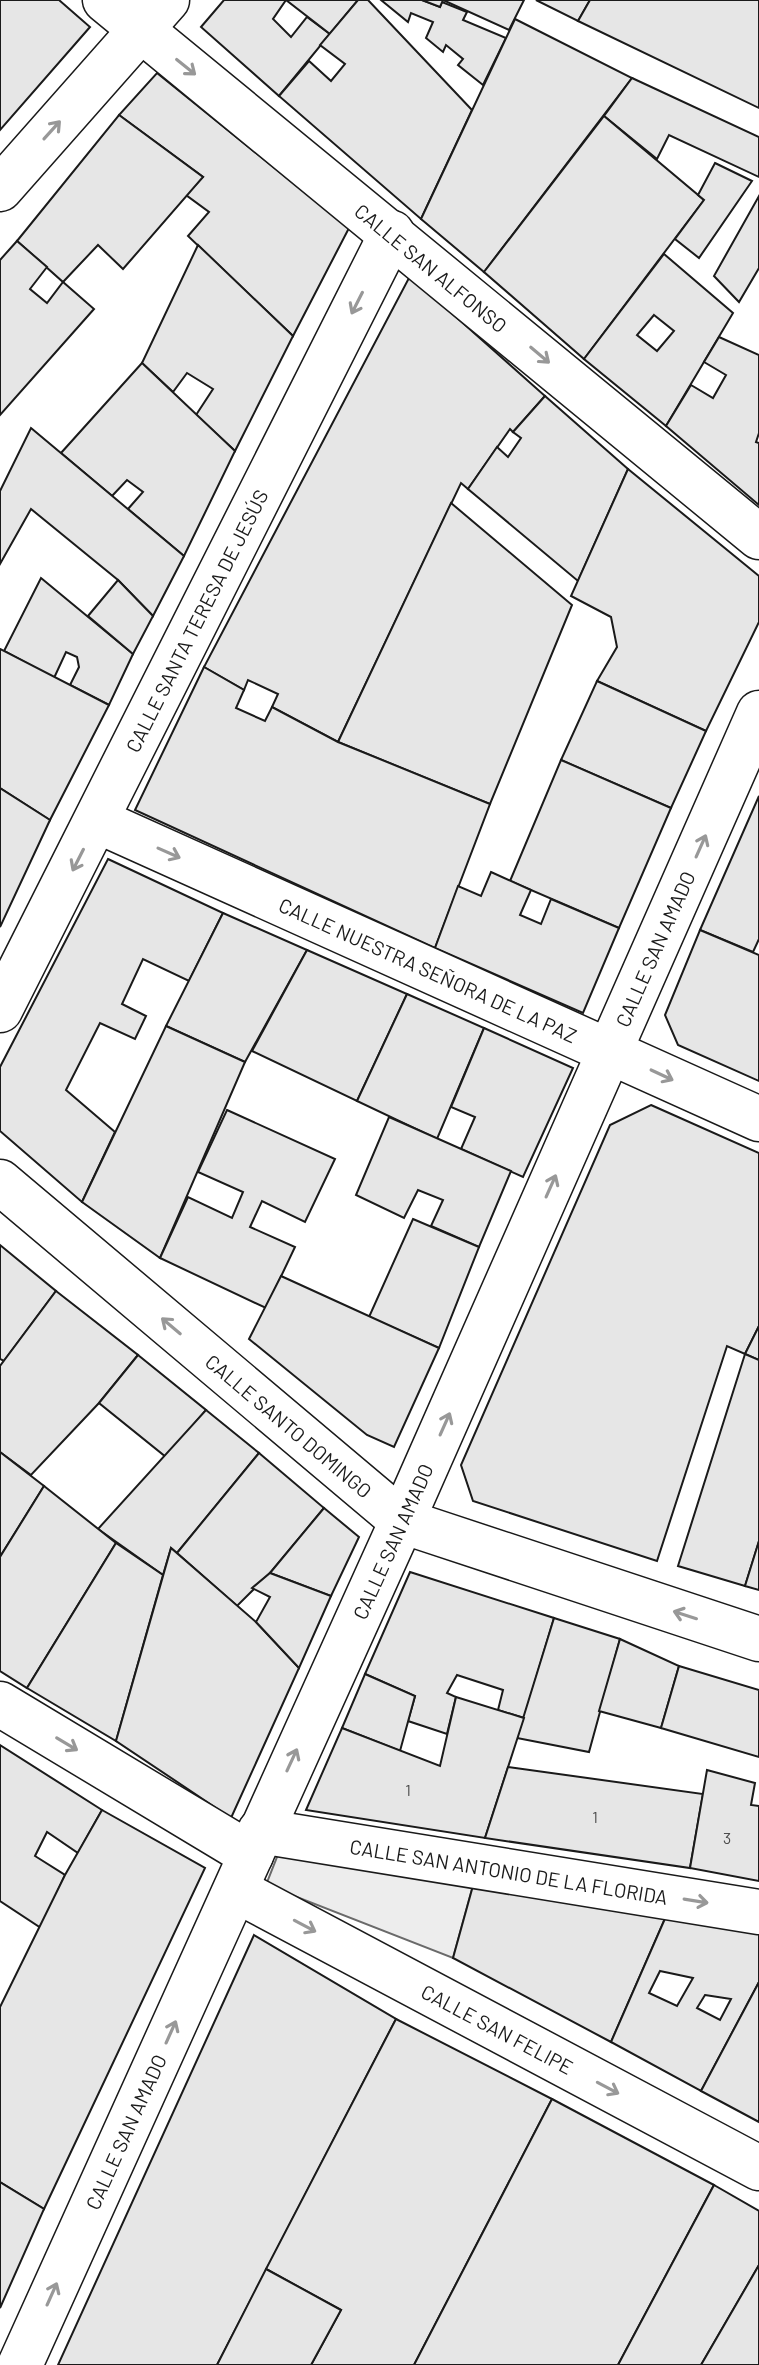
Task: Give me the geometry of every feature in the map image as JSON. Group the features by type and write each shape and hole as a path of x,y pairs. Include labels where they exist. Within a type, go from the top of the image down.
{"street":[{"name":"CALLE SAN ALFONSO","path":"105,0 154,15 392,233 759,537"},
{"path":"0,189 154,15"},
{"name":"CALLE SANTA TERESA DE JESÚS","path":"0,1010 392,233"},
{"name":"CALLE SAN AMADO","path":"20,2365 402,1521 759,713"},
{"name":"CALLE NUESTRA SEÑORA DE LA PAZ","path":"98,821 759,1119"},
{"name":"CALLE SANTO DOMINGO","path":"0,1182 402,1521 759,1639"},
{"name":"CALLE SAN FELIPE","path":"0,1704 759,2168"},
{"name":"CALLE SAN ANTONIO DE LA FLORIDA","path":"249,1858 759,1912"}],"shaded area":[{"path":"281,1847 474,1882 453,1958 266,1885"}],"building":[{"path":"0,0 59,0 90,27 0,130"},
{"path":"224,0 286,0 273,19 291,37 307,17 330,34 279,96 201,27"},
{"path":"286,0 358,0 330,34"},
{"path":"358,0 368,0 472,110 421,219 279,96 309,61 331,81 345,64 320,45"},
{"path":"381,0 422,0 440,7 442,2 467,12 463,20 506,38 483,85 458,65 463,59 446,45 443,52 426,38 433,22 411,13 408,22"},
{"path":"422,0 443,0 440,7"},
{"path":"443,0 524,0 509,30"},
{"path":"536,0 590,0 578,21"},
{"path":"590,0 759,0 759,108 578,21"},
{"path":"515,19 632,78 484,272 421,219"},
{"path":"157,73 349,228 293,336 188,236 209,212 186,195 203,177 119,115"},
{"path":"632,78 759,137 759,177 669,135 657,159 604,116"},
{"path":"119,115 203,177 123,269 98,245 63,282 17,241"},
{"path":"604,116 704,200 584,359 484,272"},
{"path":"715,163 752,181 699,258 675,239 704,200 698,195"},
{"path":"759,196 759,268 739,302 714,276"},
{"path":"17,241 47,267 30,289 47,303 63,282 94,309 0,415 0,260"},
{"path":"198,245 293,336 235,451 196,415 213,389 187,373 173,392 142,363"},
{"path":"664,254 733,313 666,426 584,359","holes":["654,315 674,331 657,351 637,335"]},
{"path":"410,276 545,396 513,432 510,429 468,489 461,483 338,742 272,707 278,694 248,680 244,690 204,667"},
{"path":"719,337 759,355 759,433 756,442 759,443 759,505 666,426 691,385 713,398 726,375 704,362"},
{"path":"142,363 235,451 184,556 128,509 143,492 127,480 112,496 61,453"},
{"path":"545,396 628,469 578,581 468,489 497,447 508,457 521,438 513,432"},
{"path":"31,428 184,556 153,616 118,580 31,509 0,564 0,491"},
{"path":"628,469 759,576 759,622 706,731 597,681 617,647 611,617 571,596"},
{"path":"451,503 572,605 490,804 338,742"},
{"path":"41,578 133,654 109,705 70,685 79,667 77,657 66,652 54,678 4,651"},
{"path":"118,580 153,616 133,654 88,616"},
{"path":"0,649 109,705 50,820 0,788"},
{"path":"204,667 244,690 236,708 265,721 272,707 338,742 490,804 435,948 135,810"},
{"path":"597,681 706,731 671,808 561,760"},
{"path":"561,760 671,808 619,928 510,881"},
{"path":"0,788 50,820 0,927"},
{"path":"759,796 759,939 753,952 700,930"},
{"path":"108,859 223,913 189,981 143,959 122,1004 146,1016 135,1039 100,1023 66,1090 115,1132 82,1202 0,1131 0,1067"},
{"path":"491,872 531,890 520,915 541,924 551,899 619,928 583,1013 435,948 458,886 481,896"},
{"path":"223,913 307,950 245,1062 166,1026"},
{"path":"700,930 759,955 759,1081 678,1045 665,1015"},
{"path":"307,950 407,994 357,1101 252,1051"},
{"path":"407,994 484,1028 437,1139 357,1101"},
{"path":"166,1026 245,1062 160,1258 82,1202"},
{"path":"484,1028 573,1068 523,1177 461,1149 475,1117 451,1107"},
{"path":"651,1105 759,1153 759,1326 745,1354 727,1346 657,1561 473,1501 461,1465 610,1125"},
{"path":"227,1110 335,1159 305,1222 262,1201 250,1227 295,1247 266,1308 160,1258 188,1197 232,1218 243,1192 198,1172"},
{"path":"389,1117 511,1171 479,1247 431,1226 443,1200 418,1190 404,1218 356,1195"},
{"path":"413,1219 479,1247 439,1348 369,1317"},
{"path":"0,1245 56,1291 4,1361 0,1359"},
{"path":"281,1276 439,1348 394,1447 367,1435 249,1339"},
{"path":"56,1291 138,1355 99,1403 31,1475 0,1452 0,1366"},
{"path":"759,1326 759,1360 745,1354"},
{"path":"745,1354 759,1360 759,1541 745,1586 678,1566"},
{"path":"138,1355 206,1410 166,1457 99,1403"},
{"path":"206,1410 259,1453 177,1553 171,1548 163,1575 98,1529"},
{"path":"0,1452 44,1486 0,1557"},
{"path":"259,1453 324,1508 270,1573 237,1606 177,1553"},
{"path":"44,1486 116,1543 27,1688 0,1671 0,1557"},
{"path":"324,1508 359,1537 331,1596 270,1573"},
{"path":"759,1541 759,1590 745,1586"},
{"path":"116,1543 163,1575 116,1741 27,1688"},
{"path":"171,1548 256,1622 299,1668 231,1818 116,1741"},
{"path":"410,1572 554,1618 524,1718 498,1710 503,1690 457,1675 447,1693 456,1697 447,1734 408,1721 415,1696 365,1674"},
{"path":"270,1573 331,1596 299,1668 256,1622 270,1597 252,1588"},
{"path":"554,1618 620,1639 589,1752 517,1738"},
{"path":"620,1639 679,1666 661,1728 599,1711"},
{"path":"679,1666 759,1690 759,1757 661,1728"},
{"path":"365,1674 415,1696 400,1751 342,1728"},
{"path":"456,1697 524,1718 485,1838 306,1810 342,1728 440,1766"},
{"path":"0,1745 102,1810 78,1853 47,1832 35,1856 65,1875 41,1928 0,1901"},
{"path":"508,1767 703,1794 690,1868 485,1838"},
{"path":"707,1770 755,1783 751,1805 759,1806 759,1881 690,1868"},
{"path":"102,1810 205,1868 44,2209 0,2182 0,2007 65,1875"},
{"path":"474,1882 667,1914 611,2042 453,1958"},
{"path":"667,1914 759,1929 759,1982 701,2091 611,2042","holes":["660,1971 693,1978 677,2006 649,1993","705,1995 731,1999 720,2020 697,2008"]},
{"path":"254,1935 396,2019 217,2365 58,2365"},
{"path":"759,1982 759,2122 701,2091"},
{"path":"396,2019 552,2099 414,2365 311,2365 341,2310 266,2269"},
{"path":"552,2099 714,2185 618,2365 414,2365"},
{"path":"0,2182 44,2209 0,2308"},
{"path":"714,2185 759,2211 759,2265 701,2365 618,2365"},
{"path":"759,2265 759,2365 701,2365"},
{"path":"266,2269 341,2310 311,2365 217,2365"}]}
